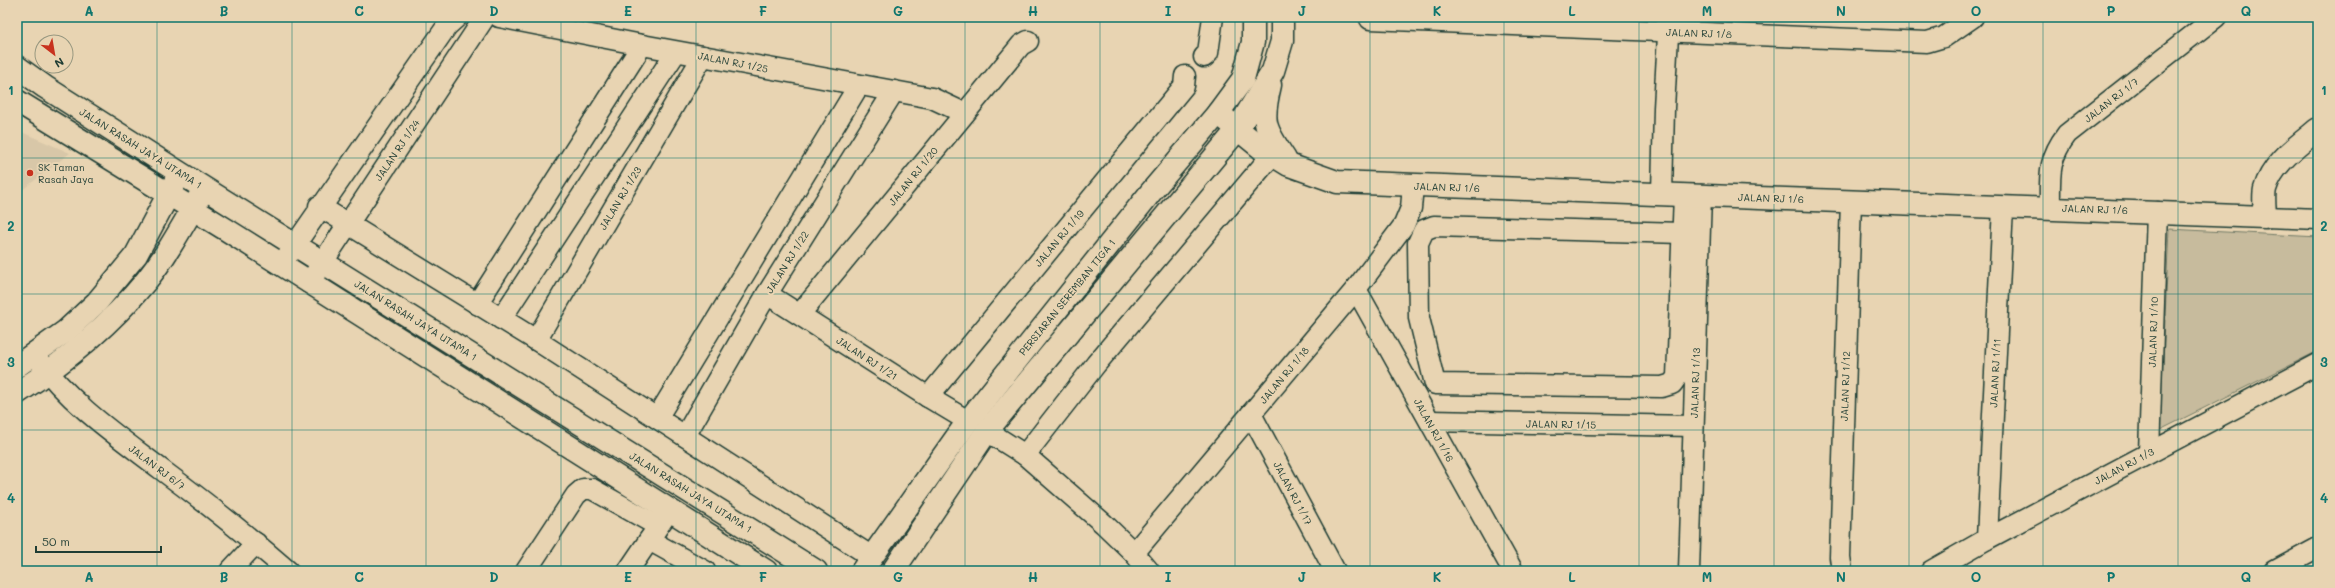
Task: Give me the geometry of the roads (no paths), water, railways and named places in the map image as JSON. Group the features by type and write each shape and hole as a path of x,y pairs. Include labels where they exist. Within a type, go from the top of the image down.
{"street":[{"path":"281,264 447,26 456,17"},
{"name":"JALAN RJ 1/24","path":"309,283 485,17"},
{"name":"JALAN RJ 1/25","path":"500,17 676,52 932,98 964,113"},
{"path":"1204,57 1208,53 1213,17"},
{"name":"PERSIARAN SEREMBAN TIGA 1","path":"867,564 968,421 1151,192 1218,113 1243,78 1253,42 1253,17"},
{"path":"1026,455 1096,364 1280,160 1268,133 1264,111 1273,71 1282,41 1282,17"},
{"name":"JALAN RJ 1/8","path":"1370,19 1669,24 1927,42 1944,37 1973,17"},
{"name":"JALAN RJ 1/7","path":"2050,208 2052,158 2056,148 2067,134 2216,17"},
{"path":"1662,194 1664,108 1669,24"},
{"name":"JALAN RJ 1/20","path":"800,314 964,113 1021,45 1028,41"},
{"path":"477,304 642,45"},
{"path":"501,318 676,52"},
{"name":"JALAN RJ 1/23","path":"536,340 704,56"},
{"name":"JALAN RASAH JAYA UTAMA 1","path":"17,66 45,88 816,571"},
{"path":"897,570 988,431 1237,130 1273,71"},
{"name":"JALAN RJ 1/19","path":"928,397 1184,86 1185,76"},
{"path":"657,418 859,86"},
{"name":"JALAN RJ 1/22","path":"685,436 767,294 894,91"},
{"path":"17,101 193,209 309,283 659,525 705,571"},
{"name":"JALAN RJ 1/6","path":"1218,113 1237,130 1280,160 1337,182 2318,219"},
{"path":"2265,217 2265,189 2274,171 2289,152 2318,129"},
{"path":"17,366 35,355 66,331 97,302 136,255 180,173"},
{"name":"JALAN RJ 1/18","path":"1134,553 1356,289 1404,225 1409,215 1413,186"},
{"path":"17,394 75,353 113,318 146,281 171,246 205,188"},
{"path":"1412,390 1435,384 1662,387 1672,384 1677,376 1682,233 1693,195"},
{"name":"JALAN RJ 1/13","path":"1689,571 1693,426 1693,195"},
{"name":"JALAN RJ 1/12","path":"1842,571 1840,557 1851,201"},
{"path":"320,206 347,225 536,340 685,436 867,564"},
{"name":"JALAN RJ 1/11","path":"1987,539 2003,207"},
{"name":"JALAN RJ 1/10","path":"2149,452 2157,212"},
{"path":"1409,215 1424,230"},
{"path":"1435,384 1419,318 1418,243 1424,230 1434,226 1682,233"},
{"name":"JALAN RJ 1/16","path":"1356,289 1513,571"},
{"name":"JALAN RJ 1/21","path":"767,294 968,421"},
{"name":"JALAN RJ 6/7","path":"35,355 48,373 101,424 256,543 288,571"},
{"name":"JALAN RJ 1/3","path":"1931,571 1987,539 2149,452 2318,364"},
{"name":"JALAN RJ 1/17","path":"1251,414 1335,571"},
{"path":"968,421 988,431 1026,455 1134,553 1149,571"},
{"name":"JALAN RJ 1/15","path":"1430,422 1693,426"},
{"path":"526,571 576,494 583,489 592,489 659,525 766,571"},
{"path":"628,571 659,525"},
{"path":"230,571 256,543"},
{"path":"2276,571 2318,548"},
{"path":"1513,571 1528,571"}],"place":[{"name":"SK Taman Rasah Jaya","path":"30,173"}]}
